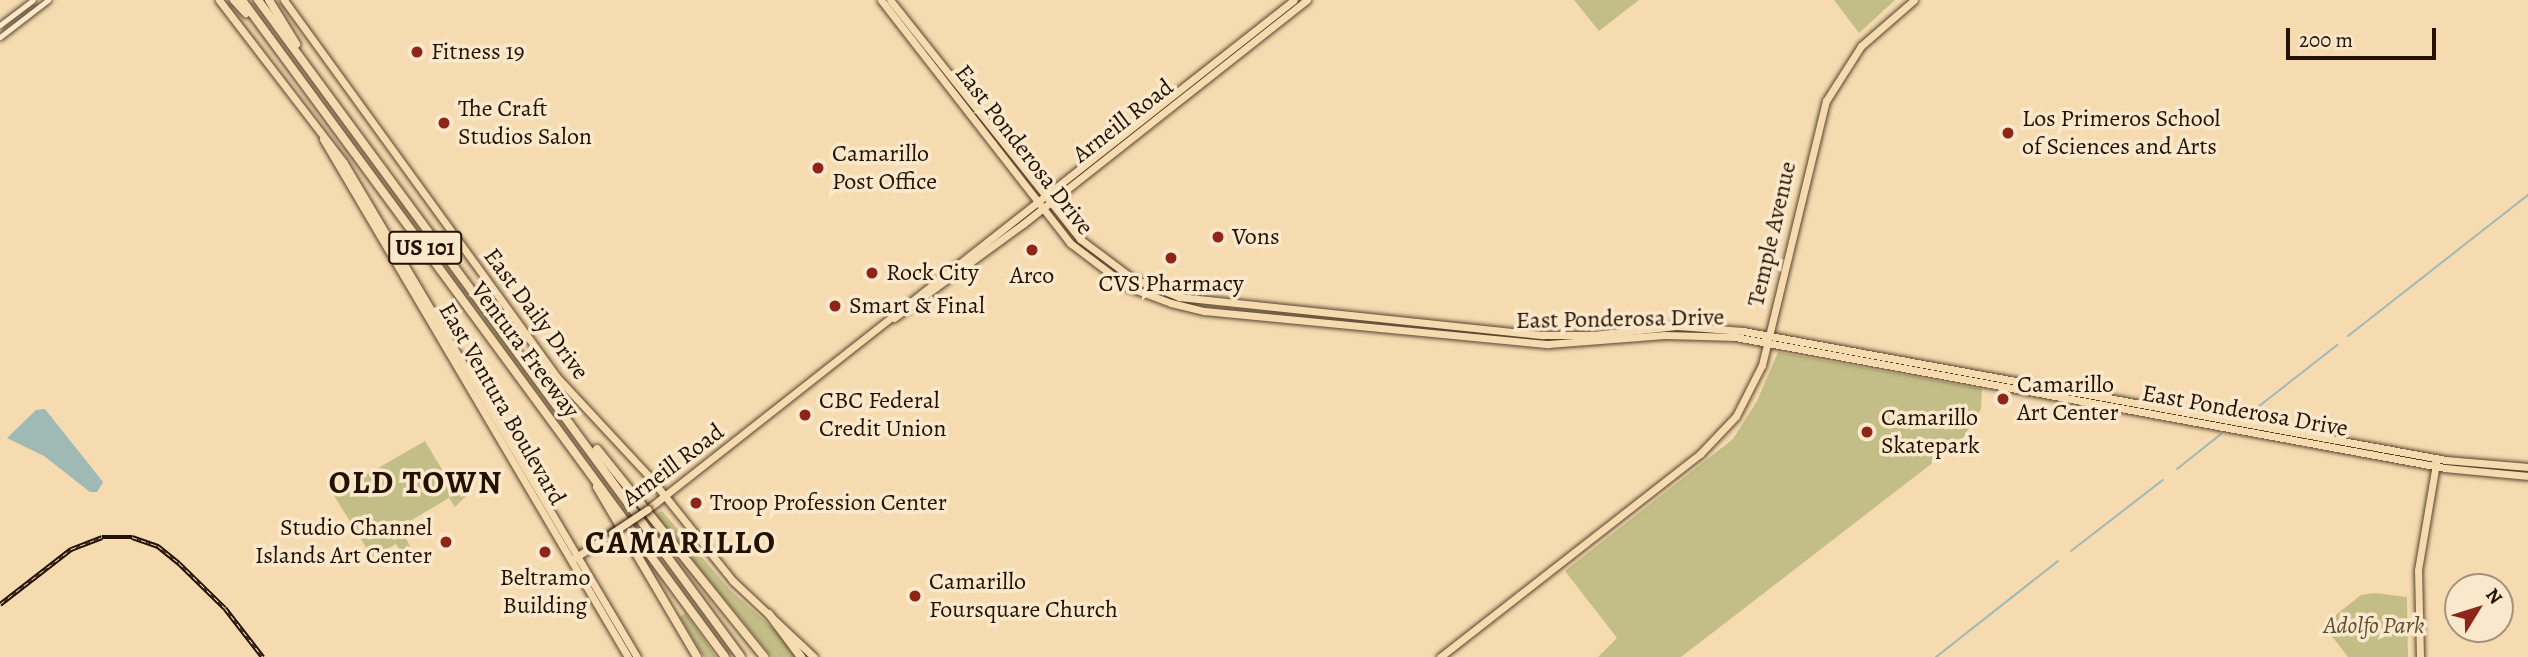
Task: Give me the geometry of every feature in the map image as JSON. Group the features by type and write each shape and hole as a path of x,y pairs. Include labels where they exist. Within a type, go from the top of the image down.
{"highway":[{"path":"234,0 271,39"},
{"name":"Ventura Freeway","path":"242,0 580,456 725,657"},
{"name":"Ventura Freeway","path":"258,0 578,430 741,657"},
{"path":"270,0 309,68"},
{"path":"578,430 606,458 764,657"},
{"path":"580,456 697,657"},
{"path":"769,614 801,657"}],"main road":[{"name":"East Ventura Boulevard","path":"219,0 344,163 574,558 628,657"},
{"name":"East Daily Drive","path":"284,0 545,363 666,496 733,581 814,657"},
{"name":"East Ponderosa Drive","path":"881,0 1079,252 1113,276 1171,303 1254,316 1548,344 1702,334 1768,339"},
{"name":"East Ponderosa Drive","path":"890,0 1086,245 1132,278 1205,302 1543,335 1593,335 1677,326 1768,339 2437,462 2528,476"},
{"name":"Arneill Road","path":"1048,200 1294,0"},
{"name":"Arneill Road","path":"574,558 656,504 1307,0"},
{"name":"Temple Avenue","path":"1440,657 1714,442 1749,396 1768,339 1826,101 1861,46 1913,0"},
{"path":"1113,276 1132,278"},
{"name":"East Ponderosa Drive","path":"2437,462 2528,467"},
{"path":"2420,657 2418,570 2437,462"},
{"name":"East Ventura Boulevard","path":"574,558 593,581 637,657"}],"street":[{"path":"0,25 33,0"},
{"path":"0,37 48,0"}],"green space":[{"path":"1574,0 1639,0 1599,31"},
{"path":"1834,0 1895,0 1859,33"},
{"path":"1778,352 1982,389 1981,409 1961,441 1681,657 1598,657 1617,638 1565,571 1733,439 1757,401"},
{"path":"425,441 450,483 459,484 466,496 455,507 449,498 400,527 411,548 401,553 396,544 372,557 333,494"},
{"path":"662,511 730,590 795,648 797,657 772,657 655,514"},
{"name":"Adolfo Park","path":"2374,593 2407,597 2408,657 2348,657 2323,625 2361,595"},
{"path":"685,613 716,657 704,657 680,617"}],"water":[{"path":"45,409 103,482 97,492 90,492 44,456 7,438 36,410"}],"waterway":[{"path":"2348,336 2528,195"},
{"path":"2245,417 2337,345"},
{"path":"2177,469 2221,434"},
{"path":"2071,551 2163,480"},
{"path":"1936,657 2058,561"}],"railway":[{"path":"0,604 71,549 102,537 132,537 158,546 179,563 225,608 263,657"}],"place":[{"name":"Fitness 19","path":"417,52"},
{"name":"The Craft Studios Salon","path":"444,123"},
{"name":"Los Primeros School of Sciences and Arts","path":"2008,133"},
{"name":"Camarillo Post Office","path":"818,168"},
{"name":"Vons","path":"1218,237"},
{"name":"Arco","path":"1032,250"},
{"name":"CVS Pharmacy","path":"1171,258"},
{"name":"Rock City","path":"872,273"},
{"name":"Smart & Final","path":"835,306"},
{"name":"Camarillo Art Center","path":"2003,399"},
{"name":"CBC Federal Credit Union","path":"805,415"},
{"name":"Camarillo Skatepark","path":"1867,432"},
{"name":"Troop Profession Center","path":"696,503"},
{"name":"Studio Channel Islands Art Center","path":"446,542"},
{"name":"Beltramo Building","path":"545,552"},
{"name":"Camarillo Foursquare Church","path":"915,596"}],"district":[{"name":"OLD TOWN","path":"416,482"},
{"name":"CAMARILLO","path":"681,542"}]}
